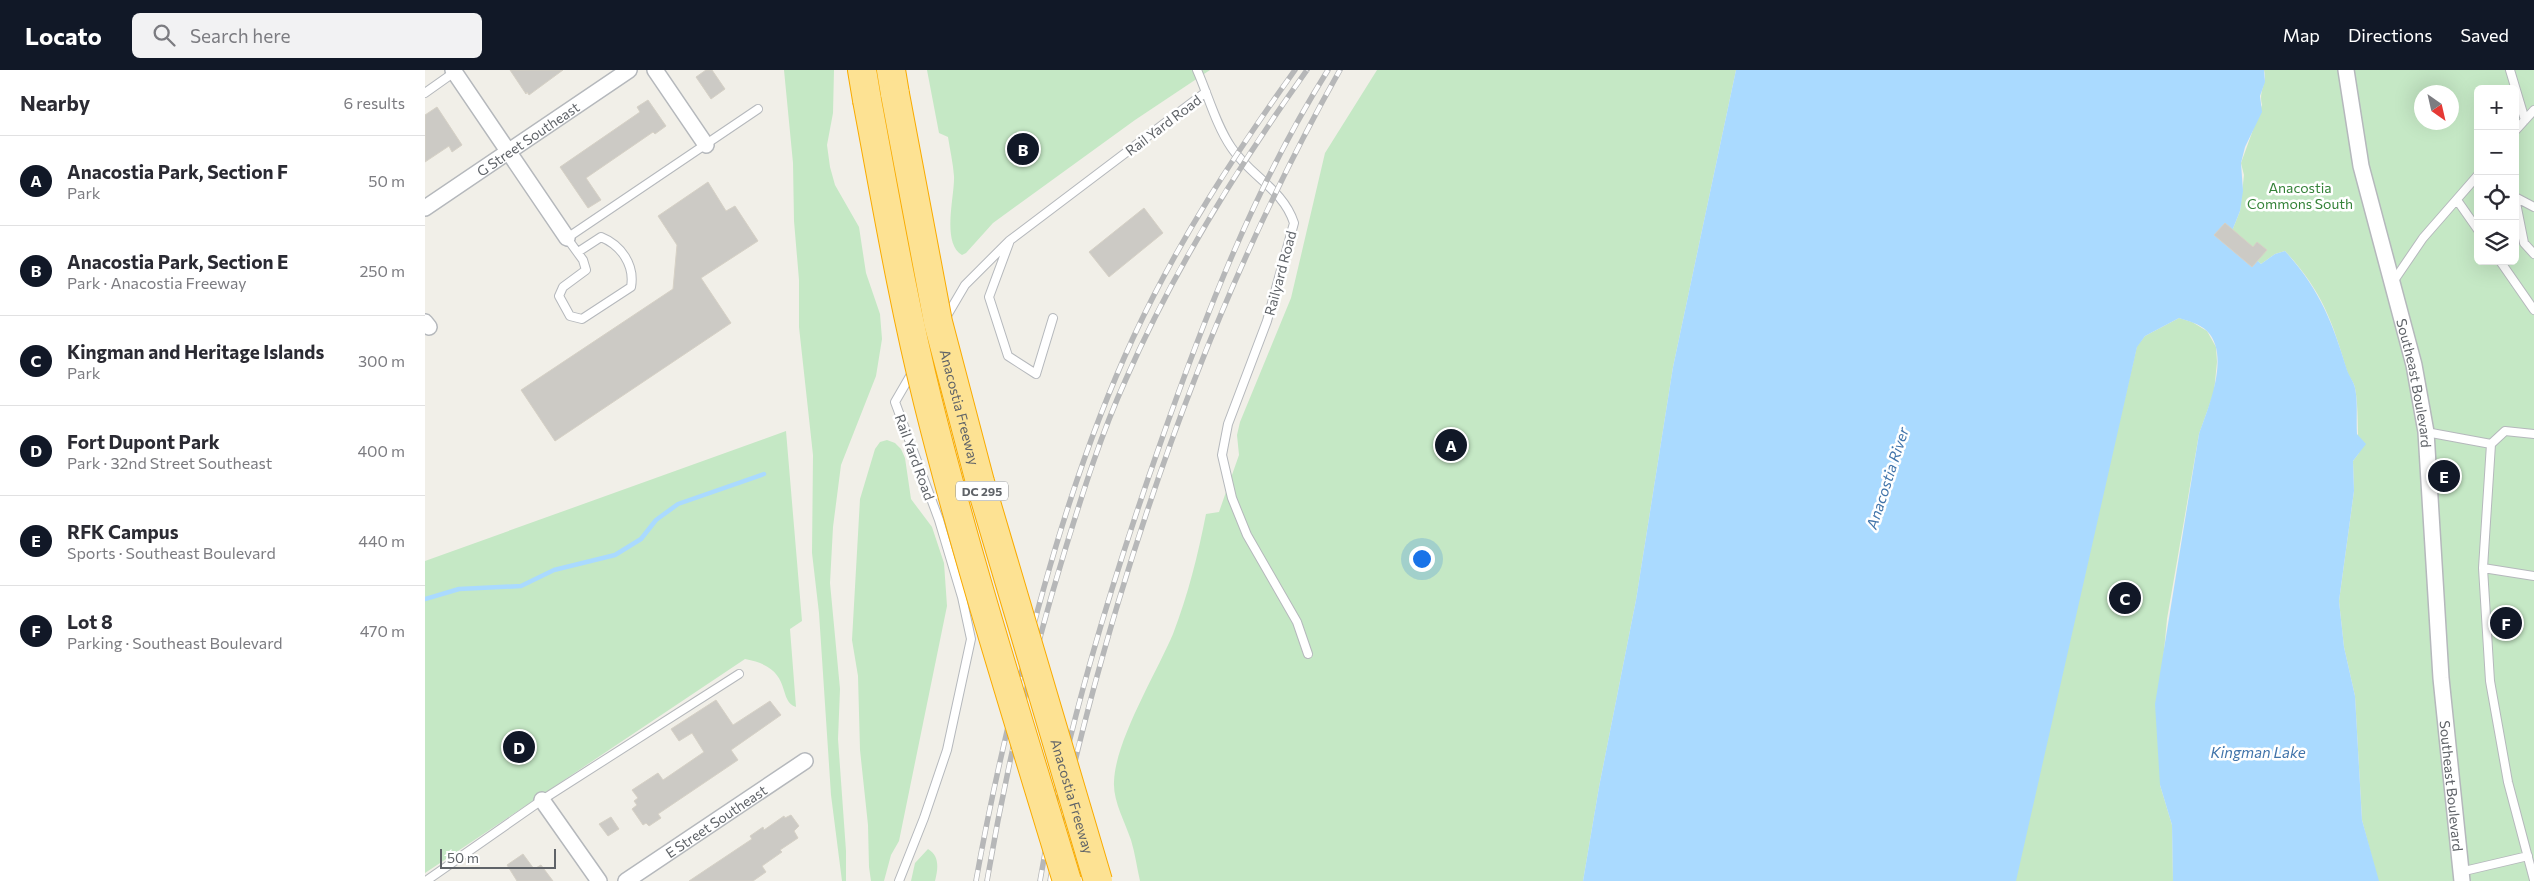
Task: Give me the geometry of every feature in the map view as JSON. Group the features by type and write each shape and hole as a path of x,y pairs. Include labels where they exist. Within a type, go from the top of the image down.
{"highway":[{"name":"Anacostia Freeway","path":"862,70 900,279 928,402 983,600 1067,881"},
{"name":"Anacostia Freeway","path":"893,82 937,322 979,482 1098,881"}],"street":[{"name":"G Street Southeast","path":"425,208 629,70"},
{"path":"655,70 706,144"},
{"name":"Southeast Boulevard","path":"2346,70 2361,166 2414,365 2426,432 2441,678 2461,877"},
{"path":"455,71 567,238"},
{"name":"E Street Southeast","path":"626,881 805,761"},
{"path":"542,800 599,881"}],"lane":[{"name":"Railyard Road","path":"1197,70 1231,147 1282,198 1289,209 1294,223 1267,321 1228,424 1222,455 1232,498 1247,535 1297,622 1308,654"},
{"path":"2511,70 2525,120"},
{"path":"425,93 455,71"},
{"name":"Rail Yard Road","path":"935,335 965,285 1009,241 1206,92"},
{"path":"578,252 601,237 614,242 628,262 633,277 631,287 582,319 570,316 559,296 563,287 585,270 578,252 567,238 758,109"},
{"path":"2516,130 2534,110"},
{"path":"2393,282 2423,238 2474,180"},
{"path":"2457,200 2474,224"},
{"path":"2519,200 2534,207"},
{"path":"2519,218 2524,243 2534,254"},
{"path":"1009,241 989,297 1008,356 1036,374 1053,318"},
{"path":"2502,265 2534,310"},
{"name":"Rail Yard Road","path":"899,881 924,818 947,750 971,639 962,597 939,520 895,402 925,352"},
{"path":"2534,434 2505,431 2491,444 2483,568 2490,681 2508,782 2534,880"},
{"path":"2426,432 2491,444"},
{"path":"2483,568 2534,576"},
{"path":"426,881 542,800 739,674"},
{"path":"2461,877 2528,856"}],"green space":[{"path":"784,70 834,70 833,113 827,145 830,167 835,185 859,227 866,273 880,314 882,339 876,376 841,465 833,527 830,583 840,689 838,739 846,851 846,881 842,881 831,795 819,613 812,553 813,455 799,327 799,280 794,221 793,163"},
{"path":"927,70 1210,70 1135,120 993,223 962,255 956,249 952,240 951,218 954,176 948,137 939,133"},
{"path":"1377,70 1736,70 1673,367 1636,600 1599,787 1583,881 1140,881 1129,833 1117,804 1114,789 1116,766 1121,747 1137,708 1173,634 1192,575 1206,514 1219,512 1239,455 1237,435 1240,422 1291,298 1325,153"},
{"name":"Anacostia Commons South","path":"2264,70 2534,70 2534,881 2378,881 2362,820 2355,696 2344,647 2339,601 2354,491 2353,461 2359,453 2355,388 2347,371 2331,321 2317,293 2298,266 2285,251 2275,254 2261,264 2230,236 2240,211 2244,175 2241,163 2262,105 2261,95 2265,79"},
{"path":"2179,318 2192,322 2207,331 2216,347 2217,362 2214,392 2199,434 2167,619 2163,661 2160,785 2172,825 2173,881 1898,881 2088,556 2137,346 2145,336"},
{"path":"786,431 802,621 790,629 796,707 790,703 778,676 771,669 761,663 745,659 425,873 425,561"},
{"path":"887,440 895,443 901,449 905,458 911,499 932,527 944,563 947,606 899,841 891,855 884,881 871,881 868,825 860,750 858,676 852,640 860,499 875,449 880,442"},
{"path":"928,849 935,855 936,859 935,881 911,881 915,863"}],"water":[{"path":"1736,70 2264,70 2265,82 2260,96 2262,112 2245,147 2241,163 2243,191 2240,211 2230,236 2261,264 2275,254 2285,251 2297,265 2316,293 2330,321 2355,388 2357,434 2366,444 2353,461 2354,491 2339,601 2344,647 2355,696 2362,820 2379,881 2173,881 2172,825 2160,785 2155,704 2199,434 2212,396 2217,367 2214,341 2207,331 2179,318 2145,336 2137,347 2016,881 1583,881 1599,787 1636,600 1673,367"}],"building":[{"path":"510,70 563,70 529,95 527,92 526,94"},
{"path":"706,70 712,70 725,89 711,99 696,77"},
{"path":"648,100 666,126 655,134 653,132 586,178 601,200 588,208 560,167 640,112 637,107"},
{"path":"437,107 462,145 452,152 449,146 425,162 425,115"},
{"path":"708,182 726,211 735,206 758,241 701,278 731,323 555,441 521,390 673,289 677,245 658,216"},
{"path":"1144,208 1163,233 1109,277 1089,252"},
{"path":"2225,223 2253,247 2257,242 2267,250 2252,267 2214,235"},
{"path":"716,700 733,725 770,701 781,715 731,750 738,760 658,814 661,818 649,826 646,823 643,825 632,809 637,805 634,801 638,798 632,790 658,773 663,780 704,752 692,733 679,741 671,729"},
{"path":"791,815 799,826 794,831 798,838 780,850 782,852 762,866 766,872 753,881 689,881 752,839 750,836 763,827 764,830 784,816 785,818"},
{"path":"611,817 619,829 608,836 599,824"},
{"path":"523,854 534,869 541,865 553,881 517,881 507,865"}],"waterway":[{"path":"425,599 459,589 521,586 554,570 615,555 641,539 656,520 678,504 764,474"}],"railway":[{"path":"976,881 1002,754 1031,635 1055,548 1098,421 1133,338 1168,268 1250,134 1295,70"},
{"path":"987,881 1011,756 1031,673 1053,591 1108,421 1145,338 1208,220 1256,144 1307,70"},
{"path":"1040,881 1062,772 1090,663 1122,556 1175,401 1212,303 1254,207 1301,115 1328,70"},
{"path":"1050,881 1071,776 1089,706 1118,603 1163,465 1214,330 1243,263 1305,134 1340,70"}],"place":[{"name":"Anacostia Park, Section E","path":"1023,149"},
{"name":"Anacostia Park, Section F","path":"1451,445"},
{"name":"RFK Campus","path":"2444,476"},
{"name":"Kingman and Heritage Islands","path":"2125,598"},
{"name":"Lot 8","path":"2506,623"},
{"name":"Fort Dupont Park","path":"519,747"}],"water label":[{"name":"Anacostia River","path":"1887,478"},
{"name":"Kingman Lake","path":"2258,752"}]}
